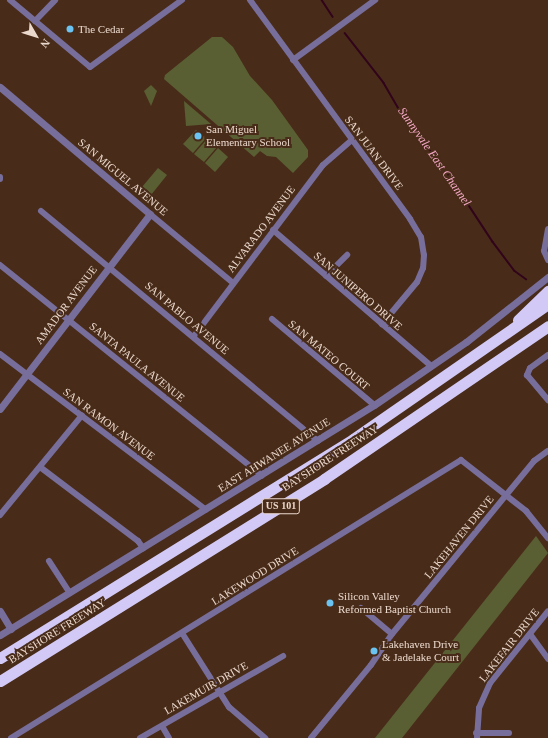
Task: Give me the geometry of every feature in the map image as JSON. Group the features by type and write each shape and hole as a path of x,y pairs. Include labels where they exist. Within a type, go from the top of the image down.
{"highway":[{"path":"499,339 548,291"},
{"name":"BAYSHORE FREEWAY","path":"0,658 353,439 548,304"},
{"name":"BAYSHORE FREEWAY","path":"0,681 324,479 548,326"}],"street":[{"path":"10,0 90,67 182,0"},
{"path":"35,21 55,0"},
{"name":"SAN JUAN DRIVE","path":"250,0 351,141 410,219 420,237 424,255 423,268 416,282 382,324"},
{"path":"293,60 375,0"},
{"name":"SAN MIGUEL AVENUE","path":"0,87 233,283"},
{"name":"ALVARADO AVENUE","path":"194,336 323,165 351,141"},
{"name":"SAN PABLO AVENUE","path":"41,211 194,336 318,441"},
{"name":"AMADOR AVENUE","path":"0,409 150,214"},
{"name":"SAN JUNIPERO DRIVE","path":"273,230 431,366"},
{"path":"548,230 544,251 548,260"},
{"path":"326,276 347,255"},
{"name":"SANTA PAULA AVENUE","path":"0,265 262,476"},
{"name":"EAST AHWANEE AVENUE","path":"0,636 374,406 431,366 548,277"},
{"name":"SAN MATEO COURT","path":"272,319 374,406"},
{"name":"SAN RAMON AVENUE","path":"0,354 206,510"},
{"path":"548,355 530,368 527,375 548,400"},
{"path":"0,515 82,416"},
{"name":"LAKEHAVEN DRIVE","path":"311,738 371,664 392,634 534,461 548,451"},
{"name":"LAKEWOOD DRIVE","path":"10,738 461,460 507,495"},
{"path":"40,467 138,541 143,548"},
{"path":"507,495 532,517 548,538"},
{"path":"49,561 70,593"},
{"path":"361,608 392,634"},
{"path":"0,611 11,629"},
{"name":"LAKEFAIR DRIVE","path":"476,736 479,708 490,683 548,611"},
{"path":"182,633 218,692 229,707 265,738"},
{"path":"530,634 548,659"},
{"name":"LAKEMUIR DRIVE","path":"140,738 283,656"},
{"path":"162,726 169,738"},
{"path":"476,736 509,733"}],"green space":[{"path":"212,37 222,37 233,47 250,76 272,100 308,150 308,157 293,173 276,157 267,156 260,151 254,157 164,79 165,75"},
{"path":"151,85 157,91 151,106 144,91"},
{"path":"184,101 211,124 186,126"},
{"path":"196,130 206,138 193,153 183,144"},
{"path":"207,139 217,147 204,162 194,154"},
{"path":"218,148 228,157 215,172 205,163"},
{"path":"158,168 167,175 151,195 142,187"},
{"path":"536,536 548,553 402,738 375,738"}],"waterway":[{"name":"Sunnyvale East Channel","path":"322,0 333,17"},
{"name":"Sunnyvale East Channel","path":"345,33 384,83 401,112 449,175 493,242 515,271 526,279"}],"place":[{"name":"The Cedar","path":"70,29"},
{"name":"San Miguel Elementary School","path":"198,136"},
{"name":"Silicon Valley Reformed Baptist Church","path":"330,603"},
{"name":"Lakehaven Drive & Jadelake Court","path":"374,651"}]}
